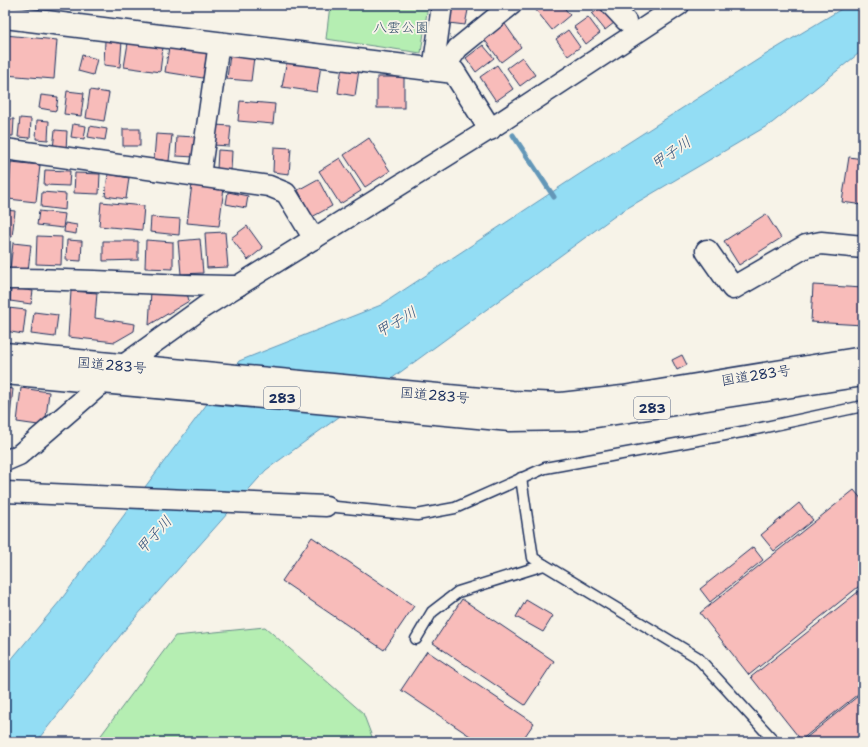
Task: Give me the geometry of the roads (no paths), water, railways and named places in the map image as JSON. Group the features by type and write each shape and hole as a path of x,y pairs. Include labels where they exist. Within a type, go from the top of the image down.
{"main road":[{"path":"13,14 219,43 454,72 490,129"},
{"path":"707,251 733,288 806,246 821,243 863,247"},
{"name":"国道283号","path":"5,354 123,374 446,405 510,420 577,419 863,375"},
{"name":"国道283号","path":"446,405 512,402 561,404 623,397 863,358"},
{"name":"国道283号","path":"5,373 123,374"}],"street":[{"path":"438,70 442,5"},
{"path":"438,70 458,48 511,5"},
{"path":"611,5 626,21"},
{"path":"5,461 19,455 123,374 204,307 490,129 679,5"},
{"path":"200,175 219,43"},
{"path":"5,149 200,175 269,186 286,193 314,239"},
{"path":"5,279 39,279 188,286 238,286"},
{"path":"5,492 326,506"}],"lane":[{"path":"326,506 417,515 455,508 545,468 747,431 863,406"},
{"path":"522,478 533,558 697,657 775,742"},
{"path":"416,639 432,612 458,592 544,565"}],"water":[{"name":"甲子川","path":"848,5 863,5 863,50 772,123 619,213 266,470 127,627 36,742 5,742 5,667 60,601 239,361 381,305 575,177 765,55"}],"waterway":[{"path":"513,135 554,197"}],"park label":[{"name":"八雲公園","path":"401,27"}]}
